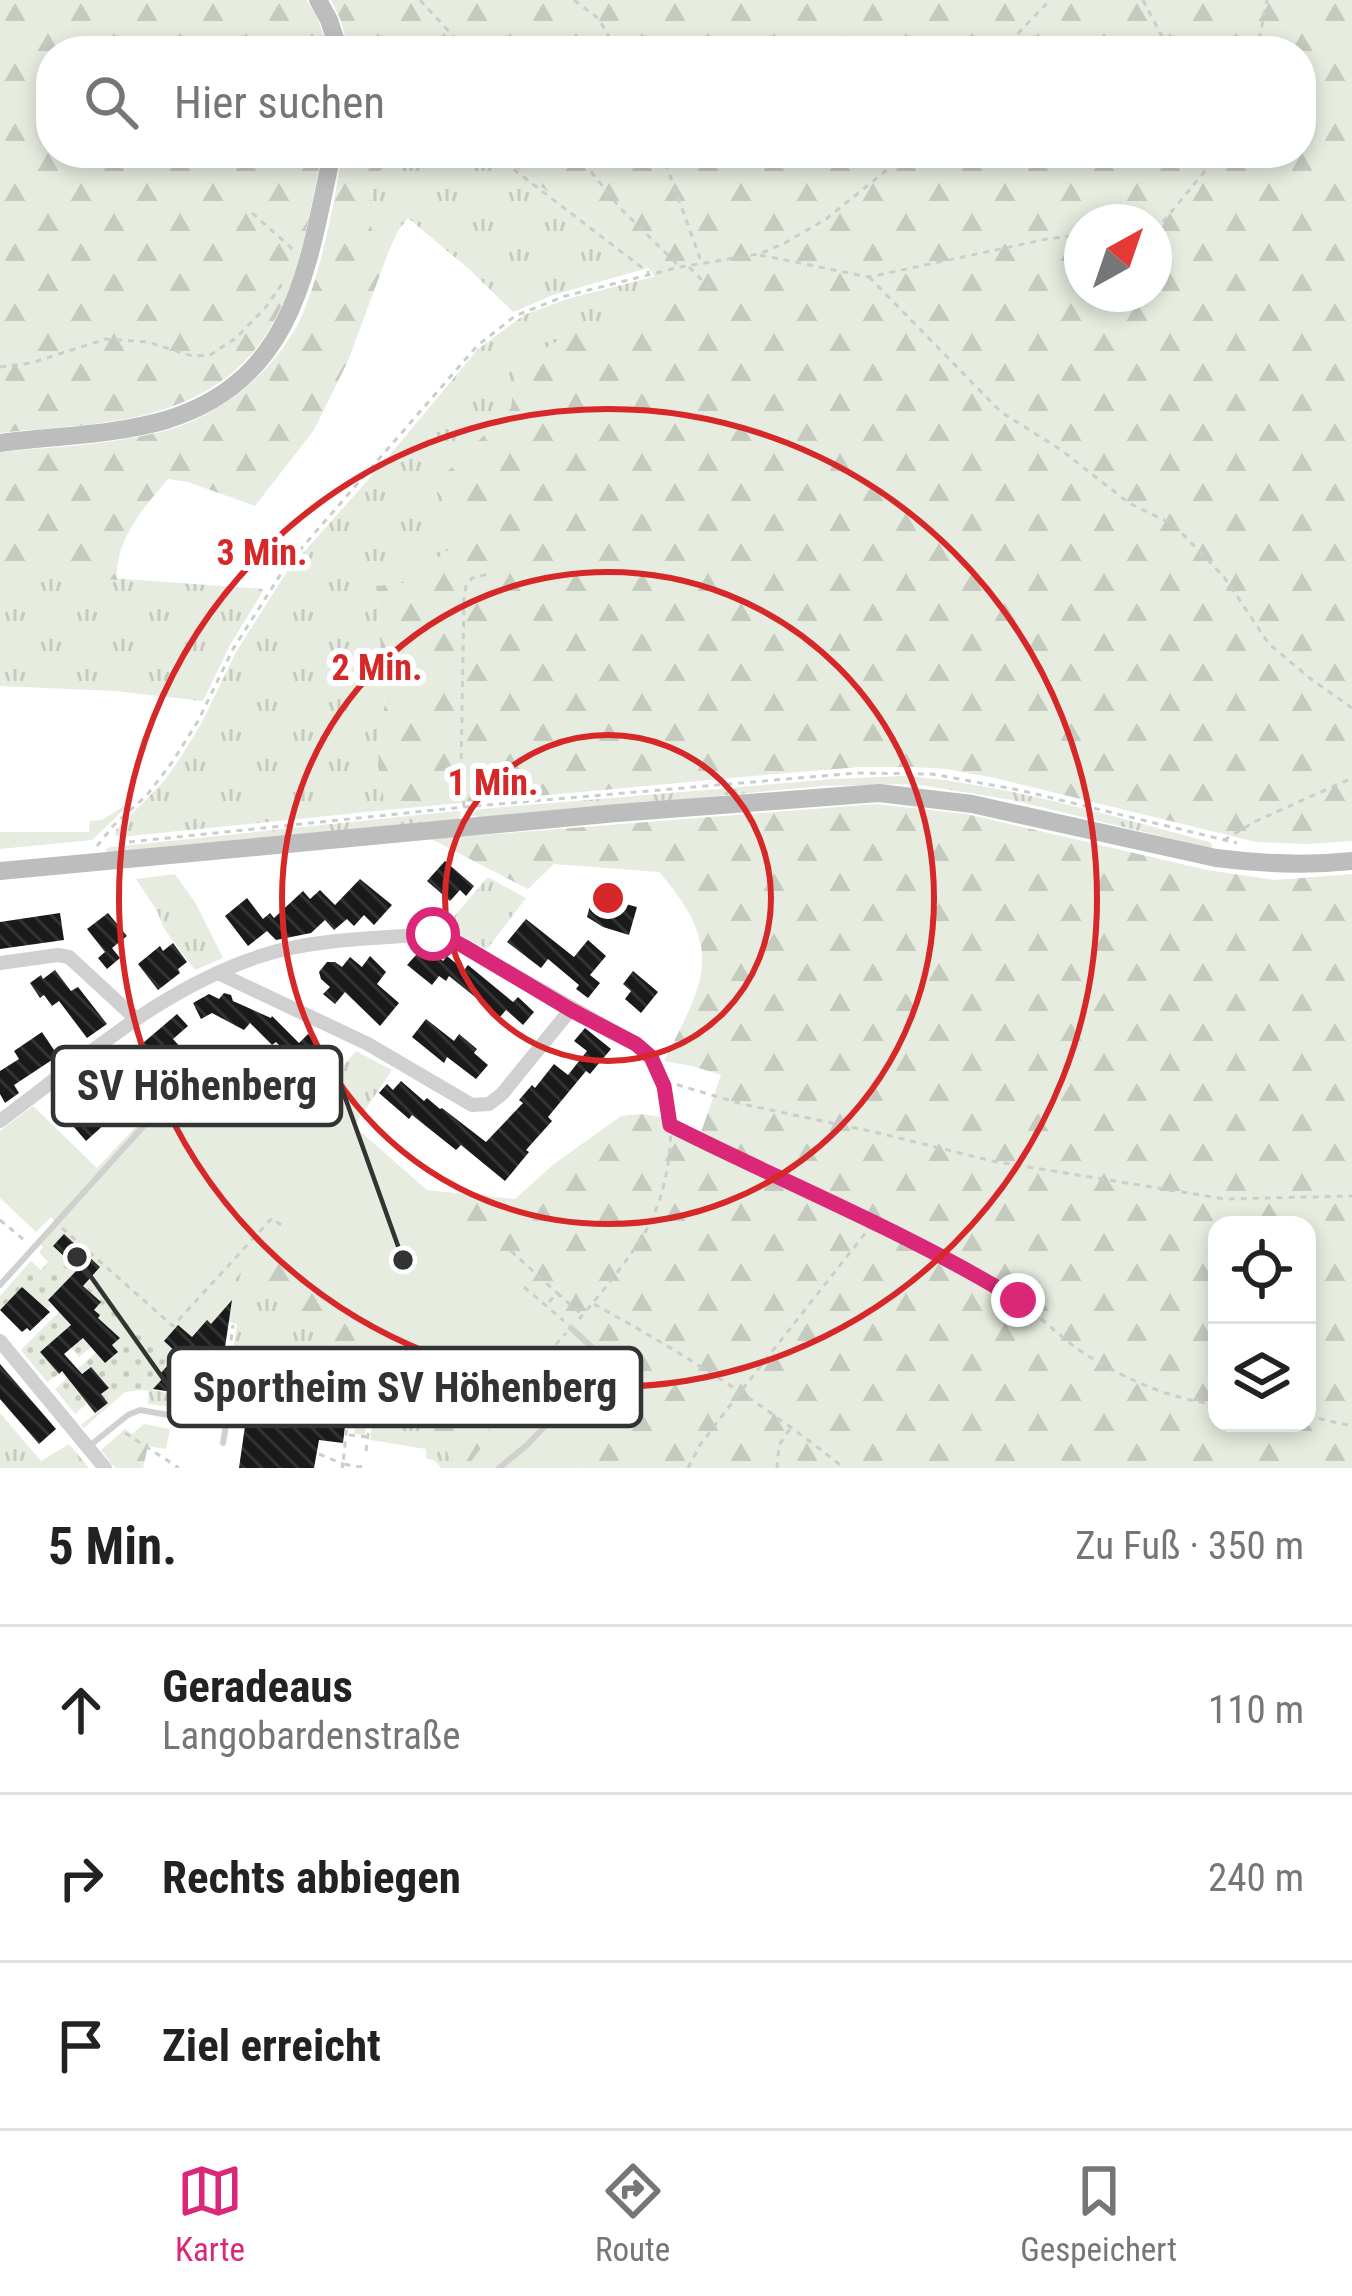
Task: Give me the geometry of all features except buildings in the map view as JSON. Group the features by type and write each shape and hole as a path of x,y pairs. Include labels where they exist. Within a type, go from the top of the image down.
{"main road":[{"path":"318,0 334,36"},
{"path":"0,443 142,426 185,413 222,393 259,361 284,326 304,277 329,168"},
{"path":"0,871 879,793 972,804 1235,860 1282,866 1352,861"}],"street":[{"path":"0,1121 136,1018 218,973 272,952 445,936 636,1044"},
{"path":"0,963 69,957 136,1018"},
{"path":"218,973 368,1044 472,1105 489,1104 502,1094 571,1010"},
{"path":"0,1341 105,1468"}],"lane":[{"path":"0,1285 196,1068"},
{"path":"499,1468 607,1361 572,1328"},
{"path":"224,1443 228,1393"},
{"path":"88,1447 140,1409 226,1425"}],"path":[{"path":"420,0 453,36"},
{"path":"574,0 599,20 608,36"},
{"path":"1015,36 1050,0"},
{"path":"1143,0 1162,36"},
{"path":"1260,36 1267,0"},
{"path":"512,168 651,274"},
{"path":"588,168 680,268"},
{"path":"667,168 702,263"},
{"path":"97,845 173,761 233,649 286,566 468,354 515,316 565,296 759,254 826,220 890,168"},
{"path":"1172,211 1206,168"},
{"path":"252,213 297,254 309,255"},
{"path":"759,254 869,278 1064,238"},
{"path":"688,266 713,291"},
{"path":"0,367 31,363 106,339 148,342 192,356 211,355 266,308 290,272"},
{"path":"869,278 1001,412 1061,450 1129,503 1174,525 1224,577 1269,644 1352,708"},
{"path":"464,807 464,597 472,578 488,574"},
{"path":"1223,841 1352,778"},
{"path":"511,1251 583,1315 651,1222 666,1171 670,1125 664,1086 651,1057 636,1044"},
{"path":"664,1086 678,1085 992,1161 1225,1199 1352,1196"},
{"path":"670,1125 954,1261 1018,1300 1070,1344 1146,1387 1208,1403"},
{"path":"56,1222 173,1326 272,1218 281,1225"},
{"path":"0,1220 34,1249"},
{"path":"688,1468 700,1445 875,1221"},
{"path":"524,1287 561,1318"},
{"path":"546,1305 557,1293"},
{"path":"592,1303 741,1391 844,1468"},
{"path":"210,1399 223,1400 228,1393 233,1325"},
{"path":"540,1363 572,1328"},
{"path":"228,1393 275,1401 287,1382 339,1390 349,1405 343,1466"},
{"path":"366,1450 370,1412"},
{"path":"1316,1418 1352,1426"},
{"path":"115,1426 179,1468"},
{"path":"777,1468 779,1445 791,1427"},
{"path":"347,1435 368,1438"},
{"path":"319,1454 343,1466 365,1464"}],"green space":[{"path":"0,0 306,0 324,36 36,36 36,168 319,168 304,237 279,312 260,344 233,372 199,395 155,412 0,433"},
{"path":"331,0 854,0 801,36 345,36"},
{"path":"854,0 873,0 841,36 801,36"},
{"path":"873,0 1352,0 1352,841 1256,842 995,778 912,767 860,767 386,810 378,766 385,704 376,586 404,583 473,532 433,486 511,408 517,366 580,327 593,337 676,302 648,268 517,168 1316,168 1316,36 841,36"},
{"path":"339,168 383,168 371,192 368,216 388,253 348,361 314,430 255,506 168,479 126,538 117,580 0,570 0,452 156,433 197,419 235,396 268,366 294,331 318,270"},
{"path":"383,168 517,168 648,268 553,295 513,312 408,218 388,253 368,216"},
{"path":"656,276 676,302 593,337 511,408 433,486 473,532 404,583 376,586 385,705 378,766 386,810 115,835 182,755 236,652 288,570 478,349 524,315"},
{"path":"0,570 264,589 203,701 0,686"},
{"path":"904,776 1020,794 1213,846 1012,800 915,784 822,786 473,815 482,809"},
{"path":"135,799 92,840 0,849 0,832 89,832 90,821 102,820"},
{"path":"876,804 966,814 1207,870 1275,880 1352,874 1352,1468 577,1468 650,1393 426,1190 515,1199 621,1116 661,1117 693,1134 701,1132 721,1075 664,1061 690,1008 702,965 694,923 659,872 554,864 528,889 431,839"},
{"path":"461,812 459,820 105,850 111,847"},
{"path":"175,874 223,958 195,970 136,879"},
{"path":"488,877 526,898 487,949 445,927"},
{"path":"356,1051 392,1070 354,1126 542,1292 516,1449 466,1468 493,1434 272,1236 296,1314 330,1322 335,1356 359,1362 354,1384 366,1393 365,1435 354,1434 352,1403 344,1390 286,1380 278,1386 278,1396 270,1399 258,1397 260,1382 246,1380 244,1393 232,1388 229,1375 237,1324 228,1322 230,1302 211,1324 207,1321 172,1369 167,1366 152,1390 202,1399 201,1410 148,1404 149,1391 141,1390 168,1359 43,1247 205,1053 310,1104"},
{"path":"205,1053 353,1125 651,1393 577,1468 466,1468 493,1433 272,1236 168,1359 39,1243 56,1223 51,1217 36,1232 0,1198 0,1131 33,1106 97,1168"},
{"path":"272,1235 493,1434 466,1468 458,1468 412,1400 405,1374 335,1356 330,1322 296,1314 240,1273"},
{"path":"43,1247 168,1359 141,1390 125,1392 84,1428 81,1425 108,1403 101,1394 108,1387 90,1367 71,1383 87,1403 75,1414 55,1389 100,1349 109,1360 118,1353 112,1345 120,1338 94,1310 100,1301 72,1276 48,1300 52,1305 47,1309 22,1288 0,1309 0,1296 31,1261 41,1270 48,1262 39,1252"},
{"path":"59,1312 91,1347 79,1357 60,1335 40,1352 59,1374 47,1382 21,1350"},
{"path":"416,1406 458,1468 441,1468 426,1458 426,1449 370,1440 374,1410 413,1417"},
{"path":"0,1413 41,1461 69,1444 89,1468 0,1468"},
{"path":"144,1424 170,1429 166,1449 148,1446 143,1468 115,1468 101,1450 125,1429 132,1434"}],"place":[{"name":"Sportheim SV Höhenberg","path":"77,1257"},
{"name":"SV Höhenberg","path":"403,1260"}],"route":[{"path":"433,934 445,936 636,1044 651,1057 664,1086 670,1125 888,1227 1018,1300"}]}
